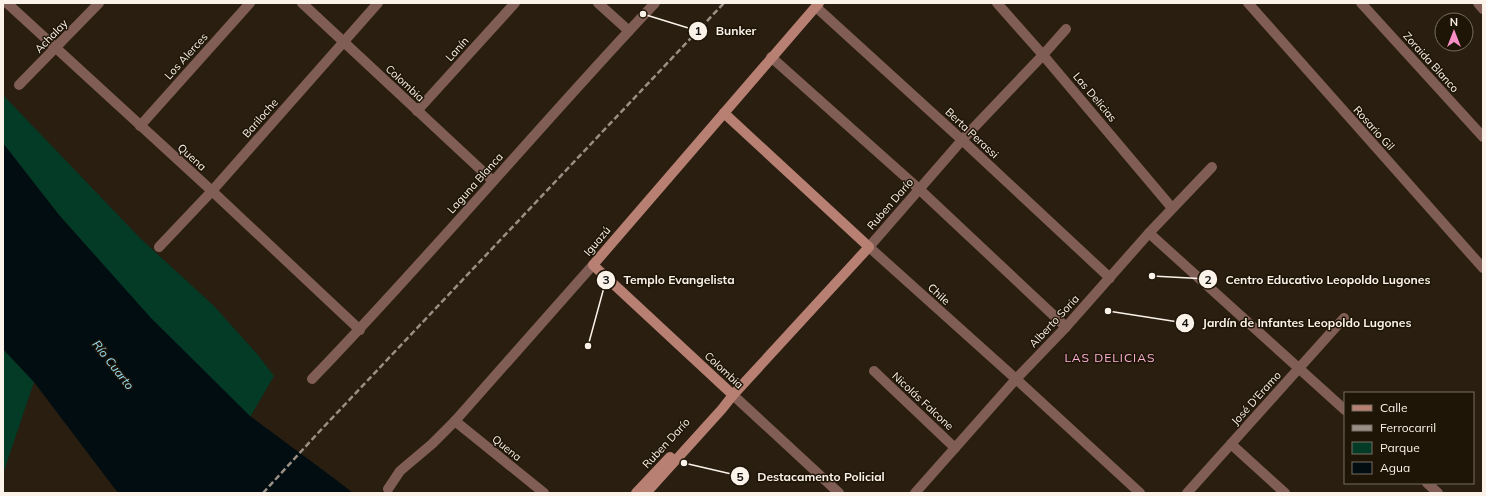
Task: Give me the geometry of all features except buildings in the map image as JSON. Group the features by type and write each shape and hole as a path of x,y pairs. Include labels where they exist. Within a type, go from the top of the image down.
{"main road":[{"name":"Iguazú","path":"593,265 817,5"},
{"name":"Chile","path":"724,113 868,247"},
{"name":"Ruben Darío","path":"646,493 722,409 732,395 868,247"},
{"name":"Colombia","path":"593,265 732,395"},
{"name":"Ruben Darío","path":"636,493 718,406 732,395"}],"street":[{"name":"Quena","path":"7,3 212,191 360,330"},
{"name":"Achalay","path":"19,85 99,3"},
{"name":"Los Alerces","path":"140,126 250,3"},
{"name":"Colombia","path":"302,3 493,181"},
{"name":"Bariloche","path":"159,247 212,191 378,3"},
{"name":"Lanín","path":"417,111 515,3"},
{"path":"598,3 629,31"},
{"name":"Laguna Blanca","path":"312,379 360,330 655,3"},
{"name":"Las Delicias","path":"997,3 1043,55 1172,208"},
{"name":"Rosario Gil","path":"1248,3 1483,268"},
{"name":"Zoraida Blanco","path":"1361,3 1483,137"},
{"path":"1478,3 1483,9"},
{"name":"Berta Perassi","path":"817,5 1110,278"},
{"name":"Ruben Darío","path":"868,247 962,140 1066,29"},
{"path":"771,58 919,189 1066,327"},
{"name":"Alberto Soria","path":"915,493 1149,233 1212,167"},
{"path":"1149,233 1344,409"},
{"name":"Chile","path":"868,247 1016,379 1140,493"},
{"name":"Iguazú","path":"388,489 400,471 432,444 455,421 593,265"},
{"name":"José D'Eramo","path":"1187,493 1344,318"},
{"name":"Nicolás Falcone","path":"874,371 955,448"},
{"name":"Colombia","path":"732,395 839,493"},
{"name":"Quena","path":"455,421 544,493"},
{"path":"1231,444 1285,493"},
{"path":"1428,484 1438,493"}],"green space":[{"path":"3,95 141,239 214,306 258,355 274,376 250,417 151,319 60,216 3,144"},
{"path":"3,349 34,382 3,474"}],"water":[{"name":"Río Cuarto","path":"3,143 59,215 151,318 250,416 353,493 118,493 34,382 3,349"}],"railway":[{"path":"263,493 724,3"}],"place":[{"name":"Bunker","path":"643,14"},
{"name":"Centro Educativo Leopoldo Lugones","path":"1152,276"},
{"name":"Jardín de Infantes Leopoldo Lugones","path":"1108,311"},
{"name":"Templo Evangelista","path":"588,346"},
{"name":"Destacamento Policial","path":"684,463"}],"district":[{"name":"LAS DELICIAS","path":"1110,358"}]}
